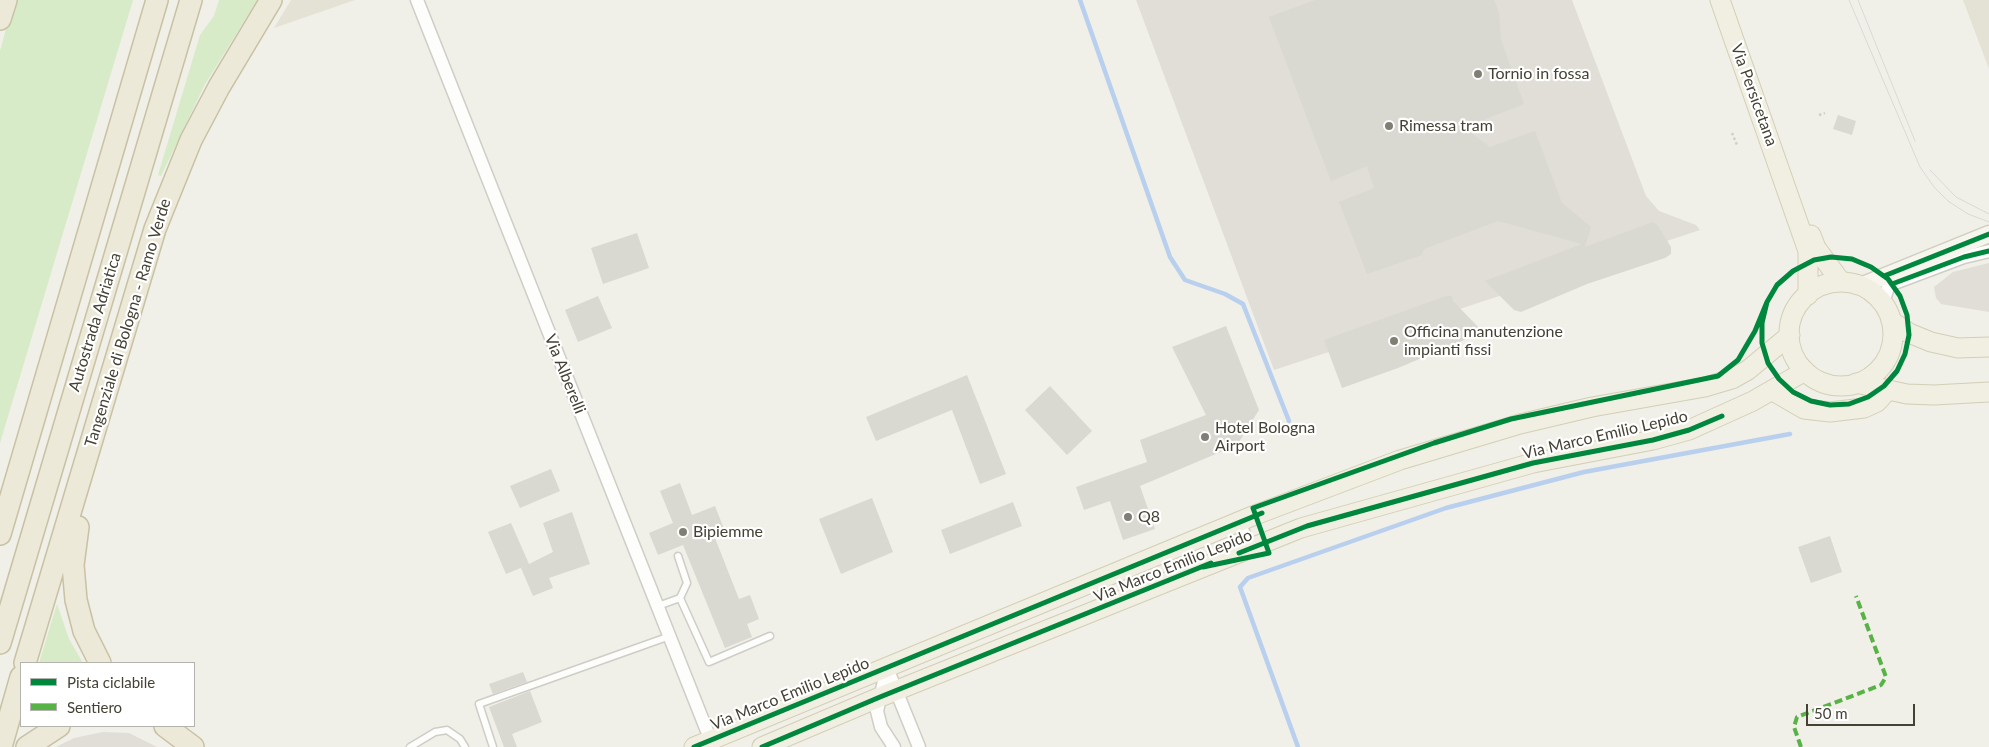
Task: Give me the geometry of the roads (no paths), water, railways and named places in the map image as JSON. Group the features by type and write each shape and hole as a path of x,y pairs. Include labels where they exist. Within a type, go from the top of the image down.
{"highway":[{"path":"0,19 6,0"},
{"name":"Autostrada Adriatica","path":"0,534 158,0"},
{"name":"Autostrada Adriatica","path":"0,643 191,0"},
{"name":"Tangenziale di Bologna - Ramo Verde","path":"25,662 146,256 169,191 191,140 219,87 271,0"},
{"path":"100,662 84,631 76,600 73,556 109,381"},
{"path":"0,747 20,680"},
{"path":"27,747 57,727"},
{"path":"166,727 193,747"}],"main road":[{"name":"Via Persicetana","path":"1720,0 1808,251 1808,295"},
{"name":"Via Persicetana","path":"1788,190 1816,248 1841,282"},
{"path":"1863,285 1883,303 1892,321 1893,338 1884,364 1871,376 1856,384 1845,386 1828,384 1806,371 1793,353 1790,335 1792,318 1796,308 1808,295 1823,286 1841,282 1863,285 1989,234"},
{"path":"1892,321 1908,333 1931,342 1958,348 1989,347"},
{"name":"Via Marco Emilio Lepido","path":"706,745 1240,522 1400,460 1489,433 1592,408 1705,387 1732,379 1748,370 1790,335"},
{"name":"Via Marco Emilio Lepido","path":"762,747 888,694 1301,528 1533,463 1653,440 1689,430 1773,391 1806,371"},
{"path":"1856,384 1934,395 1989,392"},
{"path":"1773,391 1804,409 1830,412 1864,408 1876,402 1888,390"}],"street":[{"name":"Via Alberelli","path":"417,0 670,636 706,745"},
{"path":"1883,303 1888,287 1892,284 1964,257 1989,251"},
{"name":"Via Marco Emilio Lepido","path":"1240,522 1250,548"},
{"name":"Via Marco Emilio Lepido","path":"887,668 888,694 919,747"},
{"name":"Via Marco Emilio Lepido","path":"888,694 878,712 879,720 894,747"}],"lane":[{"path":"658,606 680,598 687,583 678,556"},
{"path":"680,598 709,662 770,636"},
{"path":"493,747 479,704 670,636"},
{"path":"410,747 435,732 447,730 460,739 465,747"}],"waterway":[{"path":"1080,0 1170,257 1185,280 1225,294 1243,304 1289,421"},
{"path":"1298,747 1240,587 1248,578 1446,508 1584,472 1790,434"}],"tram line":[{"path":"1849,0 1920,167 1934,187 1948,201 1968,214 1989,222"},
{"path":"1858,0 1915,141"},
{"path":"1930,170 1956,197 1989,214"}],"place":[{"name":"Tornio in fossa","path":"1478,74"},
{"name":"Rimessa tram","path":"1389,126"},
{"name":"Officina manutenzione impianti fissi","path":"1394,341"},
{"name":"Hotel Bologna Airport","path":"1205,437"},
{"name":"Q8","path":"1128,517"},
{"name":"Bipiemme","path":"683,532"}]}
